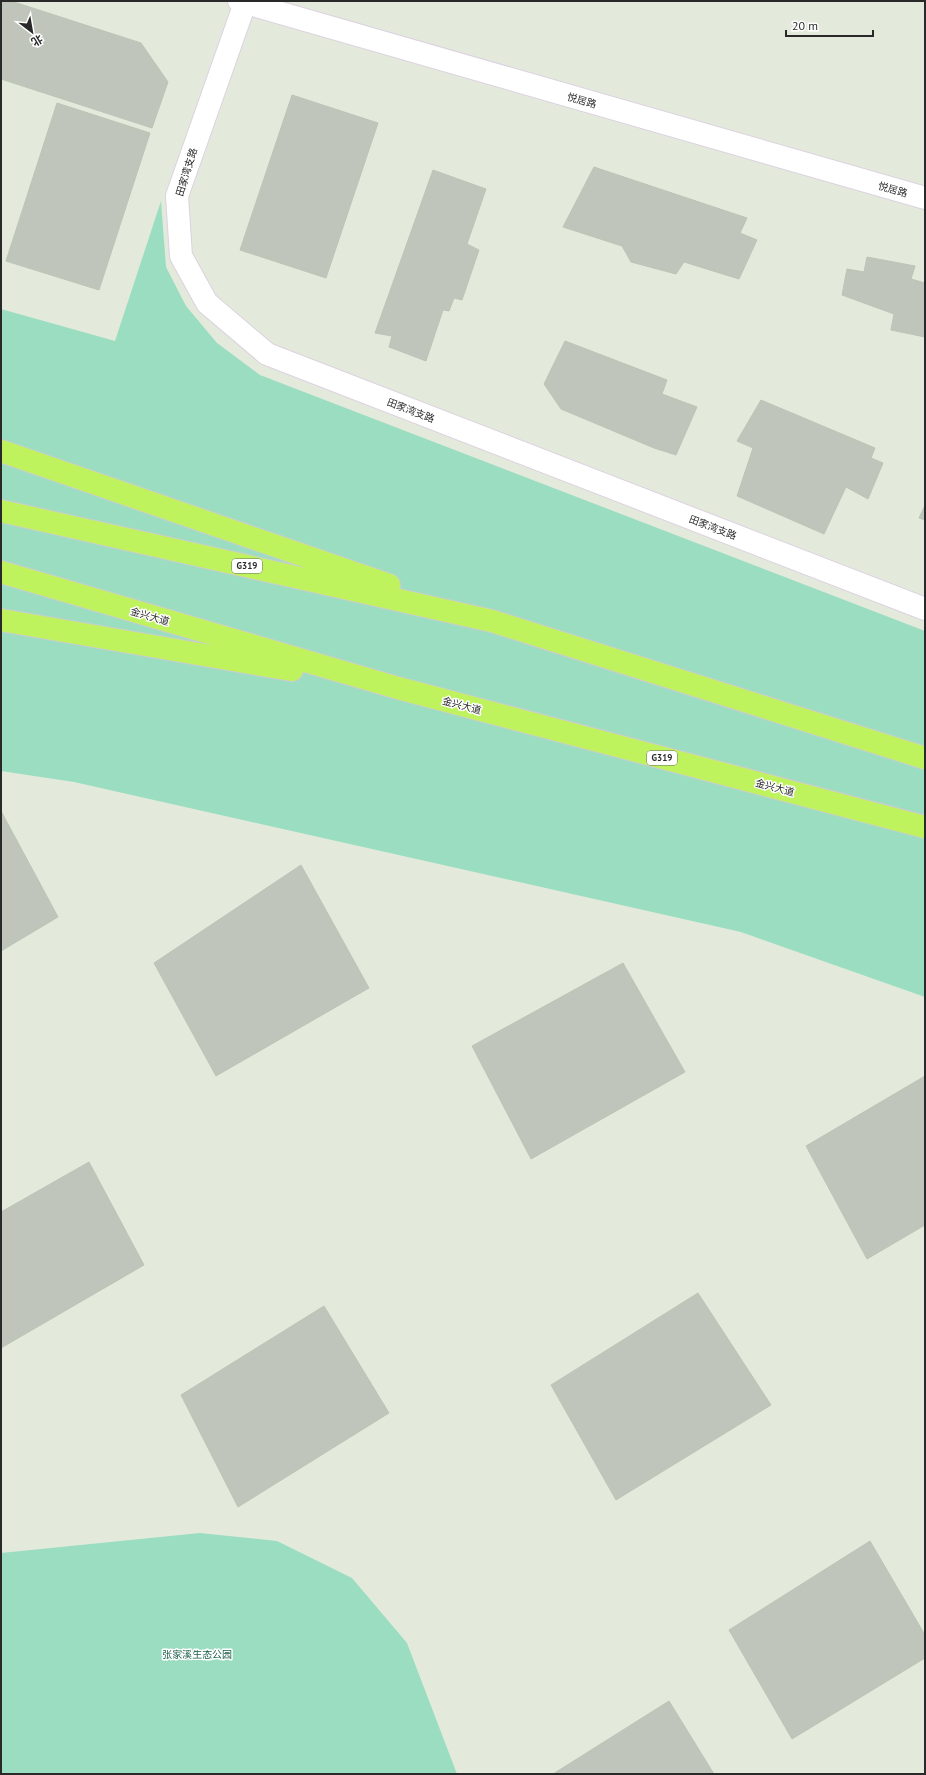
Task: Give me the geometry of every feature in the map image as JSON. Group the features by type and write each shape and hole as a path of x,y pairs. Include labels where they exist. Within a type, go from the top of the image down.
{"highway":[{"path":"1,451 492,621"},
{"name":"G319","path":"1,510 492,621 925,758"},
{"name":"金兴大道","path":"1,572 398,688 925,827"},
{"path":"1,620 398,688"}],"street":[{"name":"悦居路","path":"243,2 925,198"},
{"name":"田家湾支路","path":"243,2 177,196 181,256 207,303 267,354 925,609"}],"green space":[{"path":"161,201 166,267 186,306 217,343 260,375 925,631 925,997 741,932 74,782 1,771 1,309 115,341"},
{"name":"张家溪生态公园","path":"200,1533 277,1541 352,1578 407,1643 457,1774 1,1774 1,1553"}],"building":[{"path":"1,1 11,1 141,43 168,82 152,128 1,79"},
{"path":"292,95 378,123 326,278 240,250"},
{"path":"57,103 150,133 99,290 6,261"},
{"path":"594,167 747,218 740,233 757,240 739,279 684,262 676,274 631,262 622,246 563,227"},
{"path":"433,170 486,189 467,244 479,250 462,300 454,298 449,311 443,310 426,361 389,347 392,336 375,333"},
{"path":"867,257 915,266 911,279 925,283 925,337 891,330 894,314 842,295 847,269 864,272"},
{"path":"565,341 667,380 662,394 697,407 676,455 654,448 561,409 544,384"},
{"path":"761,400 875,448 871,458 883,463 868,499 846,487 824,534 737,496 753,448 737,441"},
{"path":"925,505 925,520 919,518"},
{"path":"1,811 58,917 1,951"},
{"path":"301,865 369,988 216,1076 154,963"},
{"path":"623,963 685,1072 531,1159 472,1046"},
{"path":"925,1076 925,1225 867,1259 806,1146"},
{"path":"89,1162 144,1265 1,1348 1,1212"},
{"path":"698,1293 771,1405 616,1500 551,1385"},
{"path":"324,1306 389,1413 238,1507 181,1395"},
{"path":"870,1541 925,1635 925,1658 792,1739 729,1630"},
{"path":"669,1701 714,1774 553,1774"}]}
